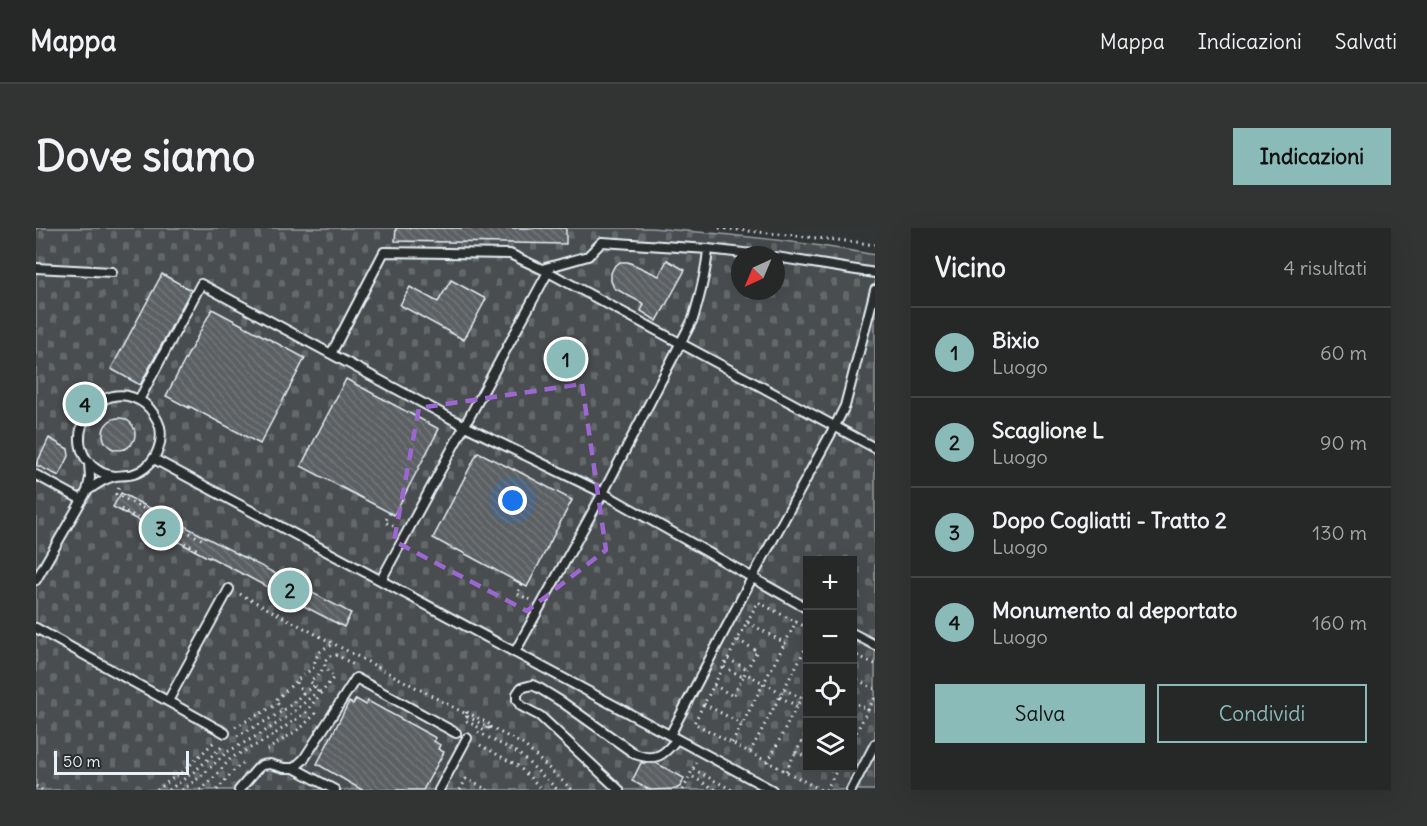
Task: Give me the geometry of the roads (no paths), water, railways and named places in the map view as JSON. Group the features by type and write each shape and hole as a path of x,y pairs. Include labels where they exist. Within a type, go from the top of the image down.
{"lane":[{"path":"381,580 465,426 545,271 588,256 602,242 731,252"},
{"path":"515,652 603,494 693,319 706,270 708,249"},
{"path":"331,354 384,252 510,254 875,448"},
{"path":"785,258 875,273"},
{"path":"36,267 112,272"},
{"path":"139,400 201,284 465,426 603,494 803,607"},
{"path":"619,790 540,716 521,706 517,700 520,688 532,685 539,688 644,758 657,757 667,752 752,578 845,406 875,290"},
{"path":"109,397 130,397 139,400 155,416 159,426 161,437 154,459 146,468 125,476 114,476 100,471 89,462 80,444 82,424 86,415 92,407 109,397"},
{"path":"154,459 772,790"},
{"path":"36,580 87,491 90,478 89,462"},
{"path":"36,475 82,500"},
{"path":"87,491 114,476"},
{"path":"168,701 229,589"},
{"path":"36,628 225,733"},
{"path":"857,636 875,645"},
{"path":"294,768 304,759 356,678 456,733"},
{"path":"439,790 467,738"},
{"path":"851,790 875,744"},
{"path":"238,790 257,769 262,765 270,764 294,768 335,790"}],"place":[{"name":"Bixio","path":"566,359"},
{"name":"Monumento al deportato","path":"85,404"},
{"name":"Dopo Cogliatti - Tratto 2","path":"161,528"},
{"name":"Scaglione L","path":"290,590"}]}
